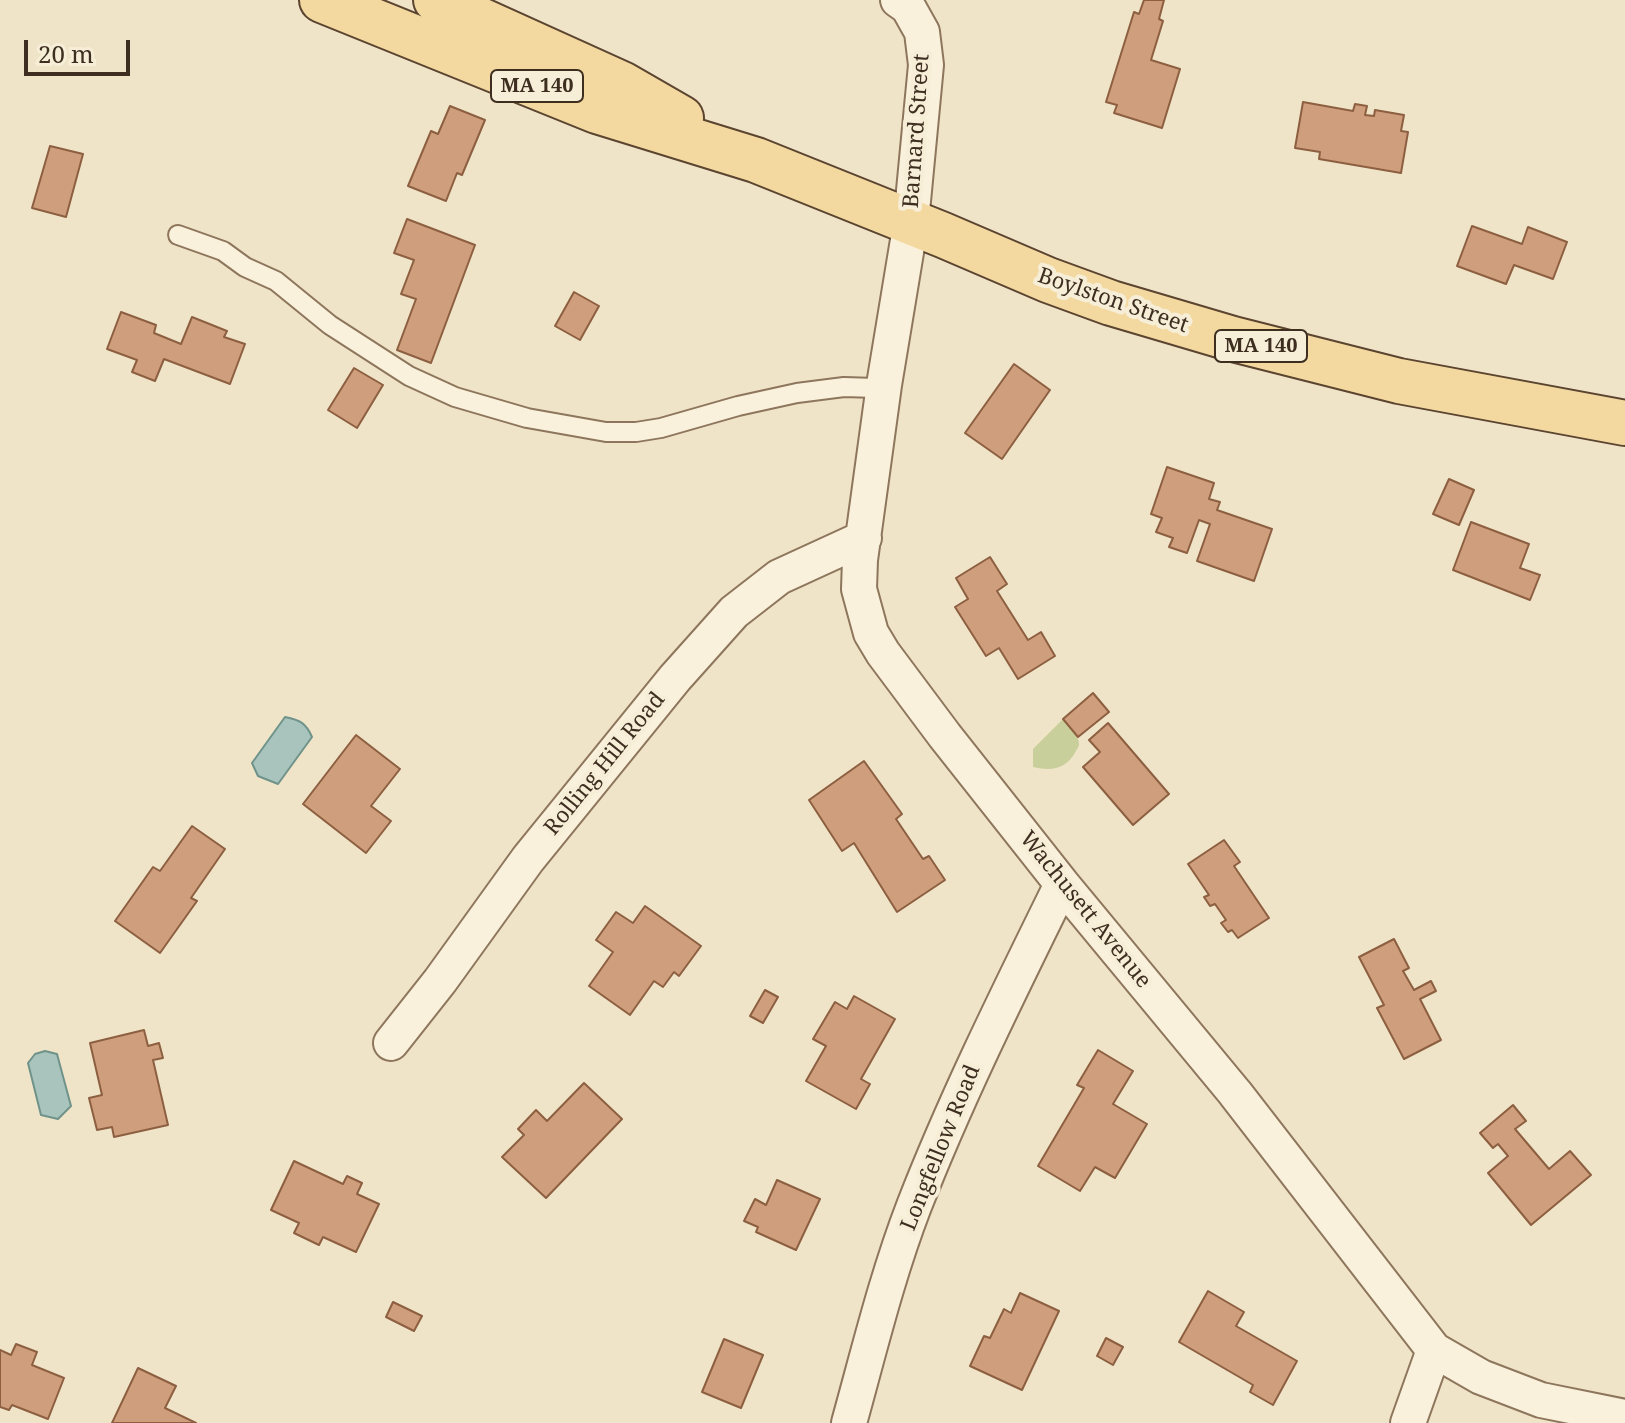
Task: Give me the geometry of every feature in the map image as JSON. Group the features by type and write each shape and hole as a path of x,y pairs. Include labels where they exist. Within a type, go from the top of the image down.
{"main road":[{"name":"Boylston Street","path":"322,0 597,111 756,160 1087,295 1208,332 1399,381 1625,423"},
{"name":"Boylston Street","path":"436,0 622,84 756,160"}],"street":[{"name":"Barnard Street","path":"898,0 908,7 922,32 926,65 911,222"},
{"name":"Wachusett Avenue","path":"911,222 860,560 859,589 866,619 877,643 1062,884 1235,1093 1434,1350 1481,1377 1541,1400 1625,1417"},
{"name":"Rolling Hill Road","path":"391,1043 525,863 665,690 734,612 779,577 864,538"},
{"name":"Longfellow Road","path":"849,1423 914,1205 981,1050 1062,884"},
{"path":"1408,1423 1434,1350"}],"lane":[{"path":"178,235 223,251 245,267 276,281 330,325 409,376 455,397 527,418 606,432 636,432 773,397 820,389 884,385"}],"green space":[{"path":"1063,719 1077,736 1079,745 1076,751 1068,762 1058,768 1033,767 1033,749"}],"water":[{"path":"285,717 302,723 312,737 278,784 258,776 252,763"},
{"path":"45,1051 57,1054 71,1106 58,1119 41,1115 28,1063 35,1054"}],"building":[{"path":"1144,0 1164,0 1159,19 1163,21 1151,60 1180,69 1162,128 1114,113 1117,105 1106,102 1134,12 1139,14"},
{"path":"1303,102 1353,111 1355,104 1367,106 1365,115 1374,116 1375,110 1404,115 1401,131 1408,132 1401,173 1319,159 1320,152 1295,148"},
{"path":"450,106 485,120 462,175 457,173 446,201 408,186 431,131 438,134"},
{"path":"50,146 83,154 66,217 32,208"},
{"path":"407,219 475,245 431,363 397,350 416,299 401,294 414,260 394,253"},
{"path":"1472,226 1522,244 1528,227 1567,242 1553,279 1514,265 1506,284 1457,266"},
{"path":"574,292 599,306 580,340 555,326"},
{"path":"121,312 156,325 154,333 181,344 192,317 227,331 224,337 245,344 230,384 164,359 155,381 132,372 137,360 107,349"},
{"path":"1014,364 1050,390 1002,459 965,433"},
{"path":"354,368 383,385 357,428 328,410"},
{"path":"1167,467 1214,483 1209,499 1220,502 1217,510 1272,529 1254,581 1197,561 1210,524 1199,520 1187,553 1169,547 1173,538 1156,532 1162,518 1151,514"},
{"path":"1449,479 1474,490 1459,525 1433,514"},
{"path":"1471,522 1529,544 1520,568 1540,575 1530,600 1453,570"},
{"path":"990,557 1007,584 997,591 1028,640 1041,632 1055,656 1018,679 999,648 986,656 955,607 968,599 956,578"},
{"path":"1093,693 1109,712 1078,737 1063,719"},
{"path":"1108,723 1169,794 1133,825 1083,767 1100,752 1089,740"},
{"path":"356,735 400,769 371,806 391,821 366,853 303,804"},
{"path":"864,761 902,814 896,819 923,859 929,856 945,880 897,912 854,843 842,851 809,800"},
{"path":"192,826 225,849 191,898 197,901 160,953 115,921 153,867 160,871"},
{"path":"1224,840 1240,862 1234,866 1269,918 1238,938 1221,923 1226,920 1215,904 1210,906 1204,897 1209,895 1188,864"},
{"path":"645,906 701,946 679,976 674,972 663,987 654,981 630,1015 589,986 613,952 596,940 616,912 633,923"},
{"path":"1394,939 1409,968 1403,971 1414,990 1431,981 1436,991 1420,999 1441,1040 1404,1059 1377,1008 1384,1005 1359,957"},
{"path":"765,990 778,997 763,1023 750,1016"},
{"path":"854,996 895,1019 861,1079 870,1084 856,1109 806,1081 826,1046 813,1039 835,1002 847,1009"},
{"path":"144,1030 148,1046 159,1043 163,1058 153,1060 168,1125 114,1137 112,1127 97,1130 89,1098 102,1095 90,1043"},
{"path":"1098,1050 1133,1071 1113,1104 1147,1124 1115,1178 1095,1167 1080,1191 1038,1166 1084,1088 1077,1085"},
{"path":"584,1083 622,1119 546,1198 502,1157 524,1135 518,1129 536,1110 547,1121"},
{"path":"1513,1105 1526,1121 1515,1129 1549,1169 1570,1151 1591,1175 1531,1225 1488,1173 1508,1156 1498,1144 1493,1148 1480,1133"},
{"path":"294,1161 343,1184 347,1176 362,1183 357,1194 379,1204 356,1252 323,1237 319,1245 294,1233 299,1223 271,1210"},
{"path":"777,1180 820,1199 796,1250 756,1232 758,1227 744,1221 755,1199 766,1205"},
{"path":"1208,1291 1244,1312 1236,1326 1297,1361 1273,1405 1250,1392 1253,1385 1179,1342"},
{"path":"1020,1293 1059,1311 1022,1390 970,1366 984,1336 990,1338 1004,1309 1011,1313"},
{"path":"393,1302 422,1316 414,1331 386,1317"},
{"path":"1106,1338 1123,1347 1113,1365 1097,1356"},
{"path":"724,1339 763,1355 741,1408 702,1392"},
{"path":"16,1344 37,1352 32,1365 64,1378 48,1419 12,1405 9,1410 0,1407 0,1350 11,1355"},
{"path":"138,1368 176,1386 165,1408 196,1423 112,1423"}]}
